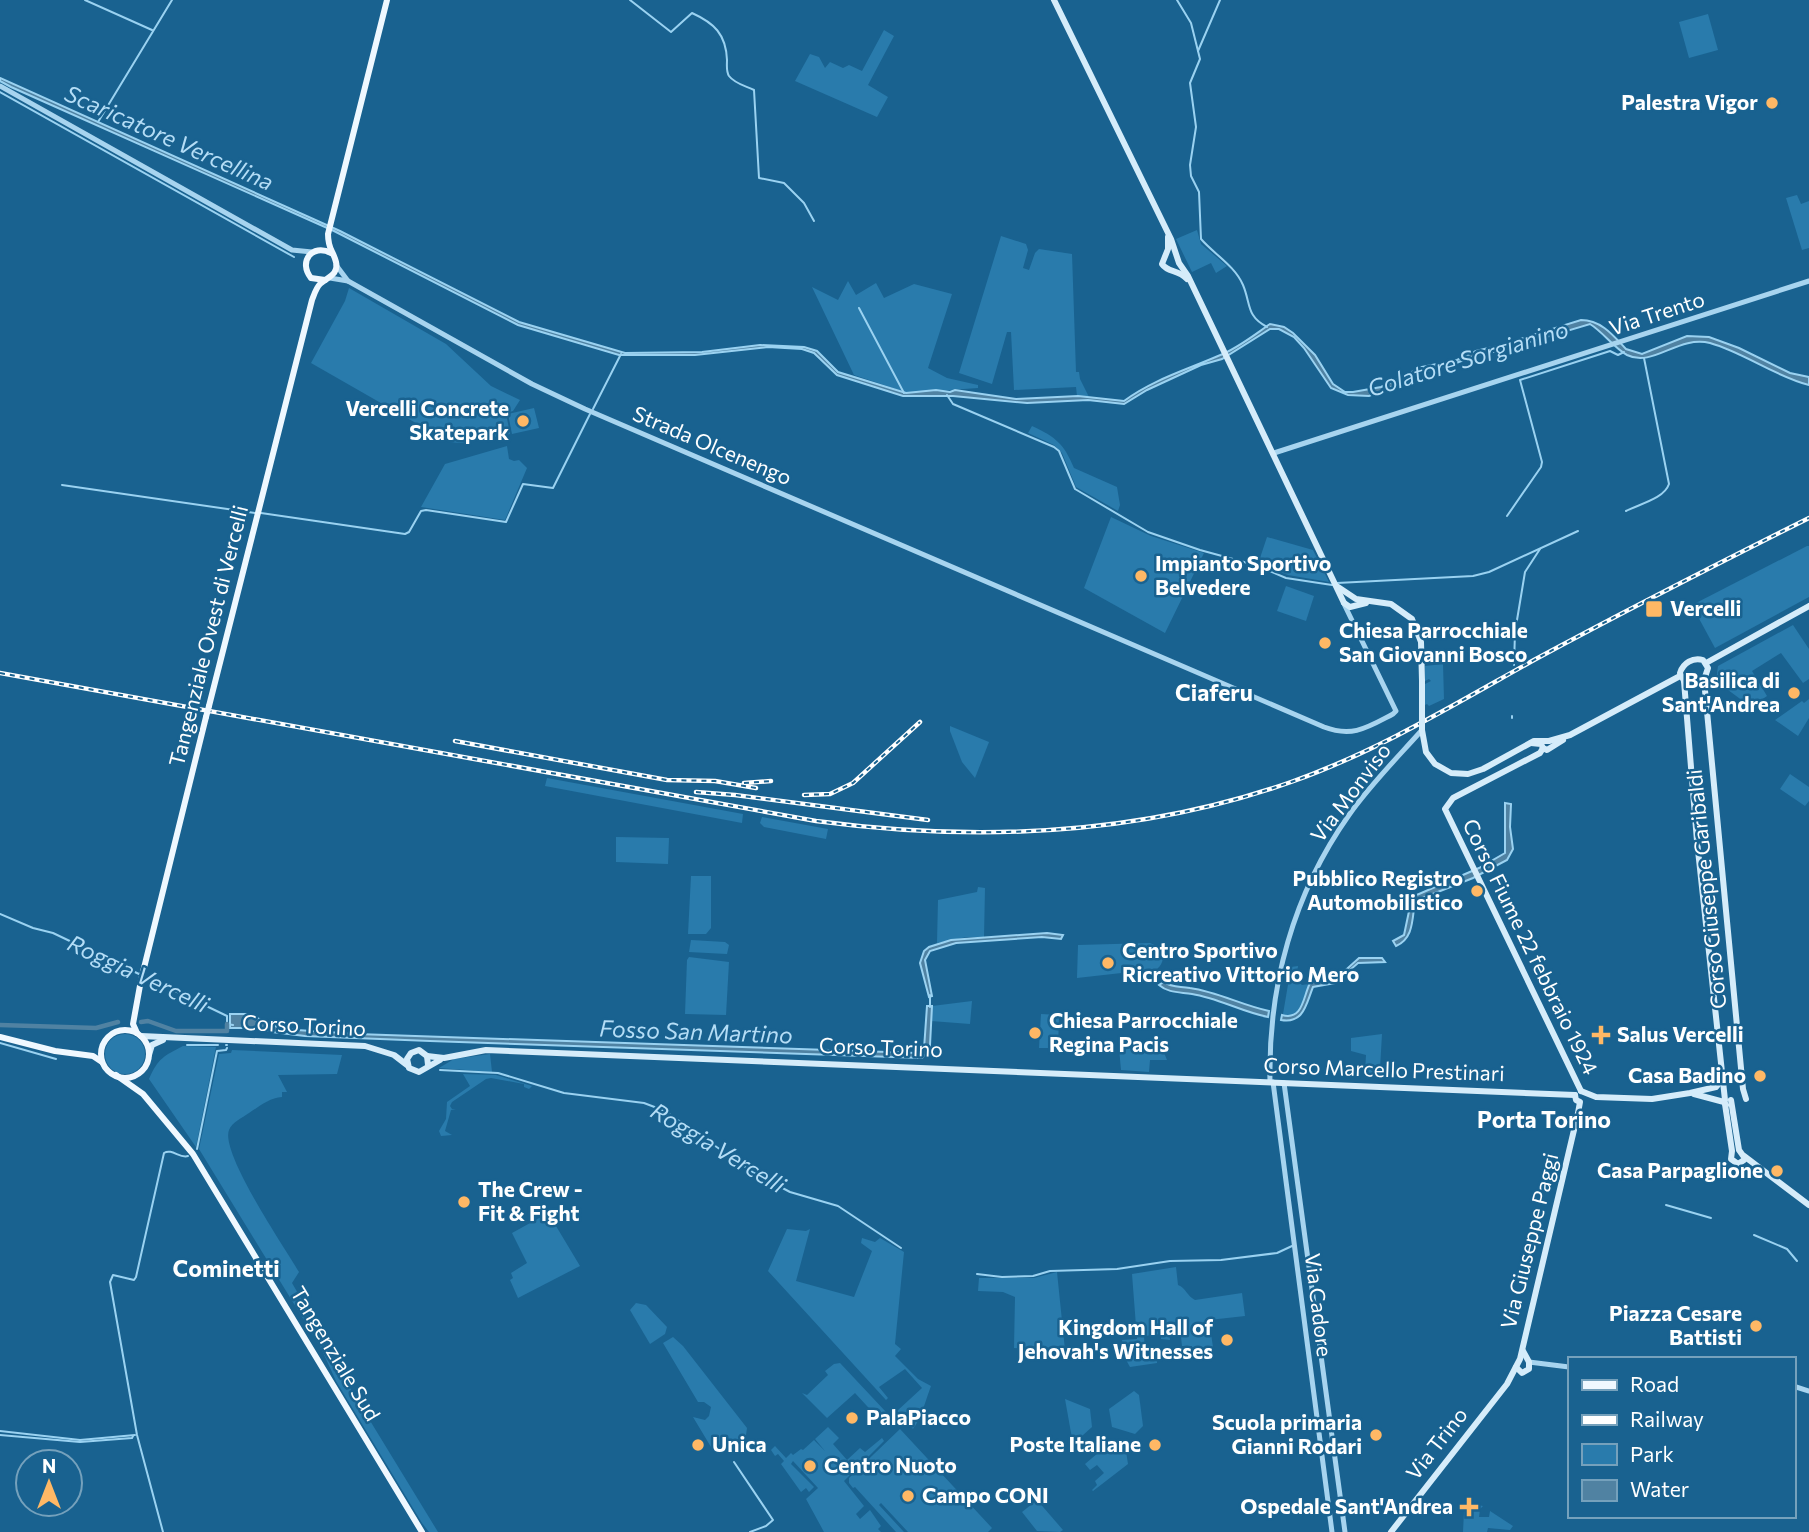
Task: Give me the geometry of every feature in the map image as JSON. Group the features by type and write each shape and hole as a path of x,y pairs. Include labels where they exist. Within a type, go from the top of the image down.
{"main road":[{"path":"328,234 305,264 308,275 318,281 328,279 336,265 328,234 387,0"},
{"path":"1054,0 1336,584 1350,602 1378,602 1398,608 1412,619 1420,634 1422,730 1426,752 1440,768 1460,775 1483,769 1538,739 1545,744 1570,734 1656,689 1682,679 1696,684 1704,680 1707,673 1706,663"},
{"path":"1167,232 1168,245 1162,264 1181,273 1191,284"},
{"path":"315,251 331,253"},
{"path":"1166,254 1176,254"},
{"path":"1174,270 1179,263"},
{"name":"Tangenziale Ovest di Vercelli","path":"308,275 312,300"},
{"name":"Tangenziale Ovest di Vercelli","path":"139,1035 134,1029 133,1017 206,717 312,300 320,284 328,279"},
{"path":"1706,663 1809,606"},
{"path":"1682,679 1680,670 1688,662 1698,659 1706,663"},
{"name":"Corso Giuseppe Garibaldi","path":"1682,679 1721,1080 1740,1155 1809,1205"},
{"name":"Corso Giuseppe Garibaldi","path":"1704,680 1742,1097 1727,1102"},
{"name":"Corso Fiume 22 febbraio 1924","path":"1545,744 1540,753 1453,798 1445,806 1448,818 1582,1097"},
{"name":"Tangenziale Ovest di Vercelli","path":"119,1031 127,1024 141,980"},
{"path":"104,1063 103,1045 109,1036 119,1031 139,1035 147,1045 149,1055"},
{"name":"Corso Torino","path":"139,1035 365,1046 394,1055 412,1071 419,1072 444,1058 486,1050 982,1070"},
{"path":"0,1037 55,1051 93,1056 116,1075 126,1077 137,1074 146,1066 152,1045 169,1038"},
{"path":"81,1055 103,1045"},
{"name":"Corso Torino","path":"394,1055 419,1051 428,1056 444,1058"},
{"path":"408,1065 410,1054"},
{"path":"428,1056 428,1065"},
{"name":"Corso Marcello Prestinari","path":"982,1070 1582,1097 1652,1099 1690,1093"},
{"name":"Tangenziale Sud","path":"137,1074 143,1094"},
{"name":"Tangenziale Sud","path":"116,1075 143,1094 204,1171 422,1532"},
{"path":"1690,1093 1716,1087 1721,1080"},
{"path":"1690,1093 1727,1102"},
{"name":"Via Giuseppe Paggi","path":"1528,1363 1522,1350 1582,1097"},
{"path":"1518,1370 1525,1372 1528,1363"},
{"name":"Via Trino","path":"1391,1532 1511,1377 1528,1363"}],"street":[{"path":"0,86 292,250 305,264"},
{"path":"292,250 315,251"},
{"name":"Strada Olcenengo","path":"336,265 348,281 495,364 575,404 1334,731 1357,732 1396,711 1352,619 1350,602"},
{"name":"Strada Olcenengo","path":"328,279 348,281"},
{"name":"Via Trento","path":"1274,453 1809,281"},
{"name":"Via Monviso","path":"1272,1082 1273,1015 1277,982 1290,932 1312,876 1347,817 1422,730"},
{"name":"Via Cadore","path":"1272,1082 1332,1532"},
{"path":"1284,1083 1345,1532"},
{"path":"1528,1363 1568,1367"}],"green space":[{"path":"1708,14 1718,50 1689,58 1679,22"},
{"path":"884,30 894,36 868,85 888,97 877,117 795,81 810,54 819,57 825,68 830,62 843,68 849,65 862,71"},
{"path":"1797,195 1801,204 1809,201 1809,248 1802,250 1786,198"},
{"path":"1197,230 1201,244 1227,266 1216,273 1211,263 1192,272 1176,239"},
{"path":"1001,236 1026,244 1028,250 1023,268 1029,270 1039,249 1072,254 1076,372 1079,372 1089,397 1077,396 1076,387 1014,390 1011,332 1007,332 992,384 959,373"},
{"path":"848,281 856,295 876,283 884,298 914,284 952,294 928,368 947,378 978,385 978,388 908,393 854,375 812,287 838,300"},
{"path":"349,288 446,344 491,386 520,400 513,411 506,413 510,434 461,443 449,442 311,363 345,301"},
{"name":"Vercelli Concrete Skatepark","path":"534,408 539,428 512,434 508,414"},
{"path":"1032,426 1058,442 1074,468 1117,487 1120,505 1118,511 1076,487 1062,453 1054,445 1028,433"},
{"path":"507,446 509,459 519,460 527,468 505,520 421,507 445,464"},
{"name":"Impianto Sportivo Belvedere","path":"1111,517 1151,536 1204,553 1165,633 1084,588"},
{"path":"1267,537 1313,550 1329,582 1288,575 1258,564"},
{"path":"1807,546 1809,597 1715,648 1696,613 1696,603"},
{"path":"1286,586 1314,596 1306,621 1277,611"},
{"path":"1793,625 1809,649 1809,679 1803,683 1781,653 1752,671 1767,696 1751,707 1716,681 1718,666"},
{"path":"1443,664 1444,699 1429,706 1425,705 1425,684 1431,681 1425,681 1425,666"},
{"path":"1809,699 1809,718 1798,736 1775,720 1802,701 1804,703"},
{"path":"950,726 989,742 975,778 962,762"},
{"path":"1790,774 1809,787 1809,801 1805,806 1780,789"},
{"path":"547,778 743,814 742,823 545,786"},
{"path":"762,817 828,829 826,839 764,827 760,823"},
{"path":"616,837 669,838 668,864 616,862"},
{"path":"691,876 711,876 711,928 706,934 688,934"},
{"path":"978,887 985,888 984,937 967,937 937,943 938,900 977,892"},
{"path":"691,940 725,942 729,945 727,954 689,952"},
{"name":"Centro Sportivo Ricreativo Vittorio Mero","path":"1150,943 1162,951 1162,962 1157,969 1077,978 1078,945"},
{"path":"689,957 729,962 726,1015 685,1014"},
{"path":"1298,966 1296,980 1302,985 1309,984 1303,1003 1294,1016 1286,1016 1283,1014 1291,967"},
{"path":"972,1001 970,1024 931,1021 932,1006"},
{"path":"1041,1014 1059,1015 1058,1048 1039,1048"},
{"path":"125,1034 139,1040 145,1054 139,1068 125,1074 111,1068 105,1054 111,1040"},
{"path":"1382,1034 1380,1069 1377,1069 1376,1075 1365,1073 1366,1055 1351,1051 1351,1038"},
{"path":"1125,1044 1161,1045 1167,1060 1150,1060 1149,1072 1121,1070 1119,1048 1125,1049"},
{"path":"183,1046 216,1047 196,1147 149,1079 162,1058"},
{"path":"232,1050 342,1055 337,1074 278,1075 287,1092 282,1092 282,1097 265,1103 235,1122 229,1130 229,1142 244,1179 299,1272 292,1283 314,1321 311,1324 438,1532 429,1532 422,1523 336,1381 321,1348 199,1149 219,1054 231,1053"},
{"path":"490,1054 492,1072 439,1068 454,1059"},
{"path":"463,1074 496,1075 532,1086 529,1089 524,1087 524,1084 486,1079 452,1102 450,1106 456,1109 451,1110 445,1131 452,1135 441,1136 439,1131 446,1119 447,1102 470,1086"},
{"path":"550,1212 580,1266 518,1298 510,1280 513,1278 511,1273 527,1263 512,1233"},
{"path":"787,1229 810,1229 796,1281 854,1297 872,1251 861,1243 862,1238 875,1242 880,1238 904,1252 895,1344 901,1349 895,1356 918,1379 931,1386 913,1429 897,1411 922,1388 905,1369 879,1387 888,1398 886,1400 768,1271"},
{"path":"1176,1267 1178,1285 1195,1300 1242,1293 1245,1316 1209,1320 1214,1354 1197,1356 1190,1360 1189,1350 1192,1346 1182,1346 1180,1328 1169,1329 1170,1340 1161,1339 1161,1334 1144,1336 1145,1353 1151,1356 1162,1352 1162,1359 1157,1360 1157,1363 1130,1367 1125,1358 1122,1340 1137,1339 1132,1274"},
{"path":"1057,1272 1065,1350 1014,1348 1015,1297 1003,1292 978,1291 979,1278 1034,1278"},
{"path":"636,1303 646,1305 667,1327 665,1334 650,1344 630,1310"},
{"path":"673,1337 747,1428 746,1435 722,1448 719,1444 714,1448 714,1452 693,1417 705,1420 711,1407 704,1402 698,1402 663,1343"},
{"path":"840,1363 886,1412 878,1418 855,1393 827,1418 802,1393 807,1395 828,1375 825,1371"},
{"path":"1134,1391 1139,1395 1143,1426 1135,1434 1112,1427 1109,1409"},
{"path":"1065,1399 1090,1409 1092,1427 1073,1444"},
{"path":"828,1427 839,1438 833,1444 847,1460 860,1448 865,1452 882,1438 884,1441 844,1481 864,1506 856,1514 860,1519 870,1510 881,1526 878,1529 881,1532 824,1532 806,1499 818,1488 793,1461 791,1464 814,1487 809,1492 806,1488 801,1492 781,1464 784,1461 771,1450 775,1446 786,1458 791,1453 793,1455 803,1450 814,1440 825,1451 815,1439"},
{"path":"900,1429 992,1528 988,1532 908,1532 881,1503 879,1505 904,1532 896,1532 855,1487 853,1488 849,1478"},
{"path":"1105,1441 1125,1445 1128,1464 1093,1491 1097,1485 1095,1481 1104,1473 1097,1465 1090,1470 1085,1464 1098,1453 1095,1450"},
{"path":"1037,1500 1063,1530 1037,1531 1022,1512"},
{"path":"1473,1504 1483,1506 1479,1517 1489,1517 1490,1511 1513,1526 1510,1530 1488,1528 1487,1532 1463,1532 1464,1511"}],"water":[{"path":"0,78 340,231 519,322 625,353 702,352 760,345 804,347 817,351 838,372 906,393 955,390 1016,399 1078,396 1124,401 1158,381 1232,350 1270,324 1284,327 1293,333 1315,355 1333,384 1345,392 1353,392 1381,387 1422,367 1457,360 1476,351 1581,320 1601,325 1626,349 1642,354 1687,336 1709,337 1739,348 1790,373 1809,377 1809,385 1710,343 1687,343 1656,355 1637,358 1622,352 1590,324 1417,373 1408,381 1369,396 1348,395 1331,388 1294,337 1279,329 1270,329 1222,359 1201,365 1124,404 1088,400 1027,403 953,396 903,396 837,375 814,353 802,349 768,347 695,355 619,355 518,325 334,231 11,87 0,81"},
{"path":"1505,803 1511,804 1513,849 1507,860 1473,878 1415,901 1409,933 1402,943 1396,946 1393,941 1404,935 1412,897 1479,868 1505,853"},
{"path":"1047,933 1063,935 1061,939 1042,937 956,943 930,951 925,960 932,996 929,997 920,963 924,951 929,947 951,940"},
{"path":"1359,958 1382,958 1385,962 1358,963 1335,983 1313,987 1299,1016 1281,1020 1282,1015 1289,1016 1298,1011 1310,983 1338,977"},
{"path":"1164,982 1210,992 1269,1011 1268,1017 1202,996 1170,991 1159,985"},
{"path":"927,1006 932,1006 930,1045 929,1051 922,1058 305,1036 260,1028 230,1028 230,1014 248,1014 282,1029 357,1034 917,1053 924,1049"}],"waterway":[{"path":"85,0 152,30"},
{"path":"98,122 172,0"},
{"path":"630,0 671,32 692,13 717,30 724,43 729,76 737,83 754,90 759,178 784,183 804,203 814,221"},
{"path":"1177,0 1191,23 1200,59 1190,83 1196,127 1190,165 1191,176 1199,192 1201,239 1235,272 1243,285 1252,314 1267,327"},
{"path":"1198,51 1220,0"},
{"path":"0,92 294,257"},
{"path":"859,308 904,393"},
{"path":"1507,516 1542,462 1520,380 1610,351 1618,355 1624,352"},
{"name":"Scaricatore Vercellina","path":"593,409 621,354"},
{"path":"1626,511 1662,494 1669,484 1644,358"},
{"path":"947,395 953,404 1054,447 1059,451 1075,489 1148,532 1255,565 1286,578 1332,585"},
{"path":"261,513 405,534 409,532 421,511 426,510 506,522 523,484 553,488 590,414"},
{"path":"62,485 255,513"},
{"path":"1337,583 1473,576 1489,572 1578,531"},
{"name":"Fosso San Martino","path":"1514,665 1515,632 1525,572 1540,549"},
{"name":"Roggia Vercelli","path":"0,914 53,933 139,974"},
{"name":"Roggia Vercelli","path":"144,976 227,1016 227,1024 233,1025"},
{"name":"Fosso San Martino","path":"930,995 930,1007"},
{"path":"141,1022 148,1021 176,1031 227,1031 227,1024"},
{"path":"0,1025 96,1028 118,1022"},
{"path":"0,1043 56,1059"},
{"path":"187,1045 218,1045"},
{"path":"197,1149 217,1051 227,1048"},
{"name":"Roggia Vercelli","path":"440,1070 498,1073 564,1093 644,1103 665,1111 754,1173 790,1192 838,1206 901,1248"},
{"path":"163,1532 137,1435 110,1282 113,1275 134,1280 136,1277 164,1153 188,1156"},
{"name":"Roggia Vercelli","path":"1666,1205 1711,1218"},
{"name":"Roggia Vercelli","path":"1754,1235 1787,1249 1797,1261"},
{"name":"Roggia Vercelli","path":"977,1274 1002,1277 1033,1276 1050,1271 1117,1269 1170,1261 1221,1260 1277,1253 1292,1246"},
{"path":"0,1431 80,1440 135,1435"},
{"path":"0,1435 80,1442 133,1436"},
{"path":"734,1462 773,1520 750,1532"}],"railway":[{"path":"0,673 816,821 936,831 1056,830 1175,814 1233,800 1323,770 1415,726 1602,624 1809,518"},
{"path":"804,795 830,794 853,783 920,722"},
{"path":"455,741 667,780 715,781 756,788"},
{"path":"744,783 771,781"},
{"path":"696,792 928,820"}],"place":[{"name":"Palestra Vigor","path":"1772,103"},
{"name":"Vercelli Concrete Skatepark","path":"523,421"},
{"name":"Impianto Sportivo Belvedere","path":"1141,576"},
{"name":"Vercelli","path":"1654,609"},
{"name":"Chiesa Parrocchiale San Giovanni Bosco","path":"1325,643"},
{"name":"Basilica di Sant'Andrea","path":"1794,693"},
{"name":"Pubblico Registro Automobilistico","path":"1477,891"},
{"name":"Centro Sportivo Ricreativo Vittorio Mero","path":"1108,963"},
{"name":"Chiesa Parrocchiale Regina Pacis","path":"1035,1033"},
{"name":"Salus Vercelli","path":"1601,1035"},
{"name":"Casa Badino","path":"1760,1076"},
{"name":"Casa Parpaglione","path":"1777,1171"},
{"name":"The Crew - Fit & Fight","path":"464,1202"},
{"name":"Piazza Cesare Battisti","path":"1756,1326"},
{"name":"Kingdom Hall of Jehovah's Witnesses","path":"1227,1340"},
{"name":"PalaPiacco","path":"852,1418"},
{"name":"Scuola primaria Gianni Rodari","path":"1376,1435"},
{"name":"Unica","path":"698,1445"},
{"name":"Poste Italiane","path":"1155,1445"},
{"name":"Centro Nuoto","path":"810,1466"},
{"name":"Campo CONI","path":"908,1496"},
{"name":"Ospedale Sant'Andrea","path":"1469,1507"}],"district":[{"name":"Ciaferu","path":"1214,693"},
{"name":"Porta Torino","path":"1544,1120"},
{"name":"Cominetti","path":"226,1269"}],"water label":[{"name":"Colatore Sorgianino","path":"1468,359"}]}
